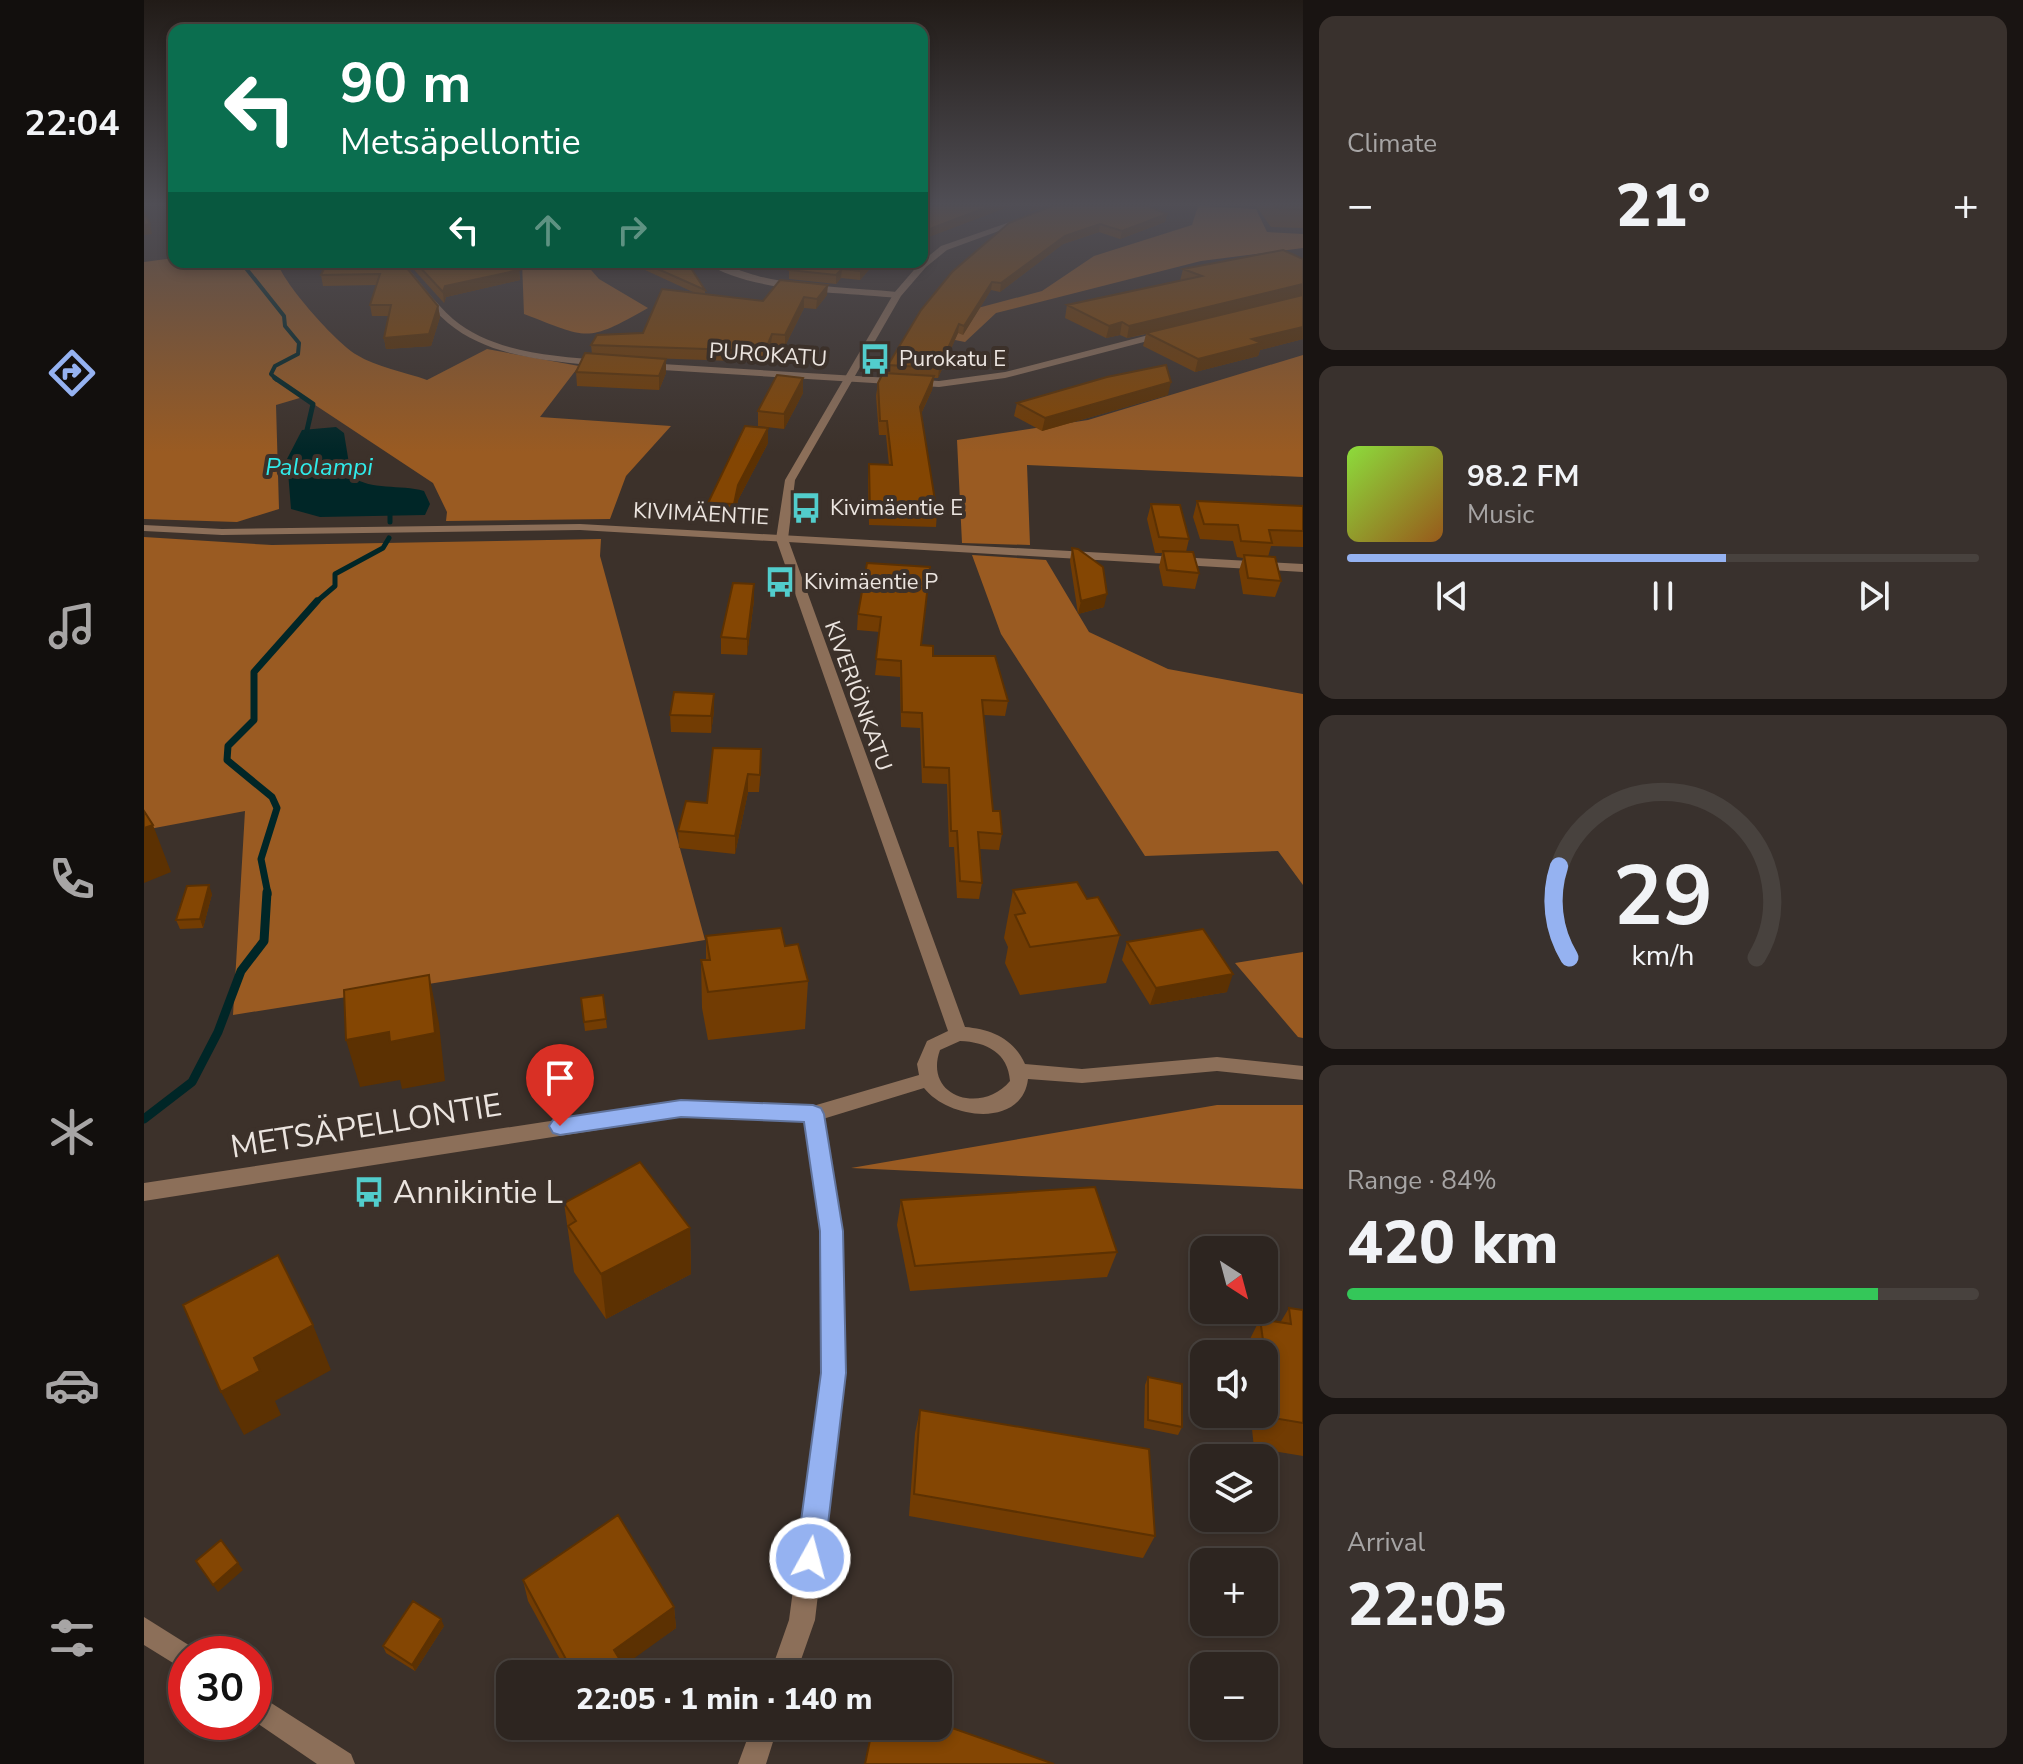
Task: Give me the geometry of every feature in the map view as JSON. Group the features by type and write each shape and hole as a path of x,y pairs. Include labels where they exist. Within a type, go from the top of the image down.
{"street":[{"path":"423,288 456,325 490,341 536,355 615,364"},
{"path":"840,288 897,295"},
{"name":"KIVERIÖNKATU","path":"903,288 790,480 782,539 958,1034"},
{"name":"PUROKATU","path":"631,365 939,384 971,382 1171,332"},
{"name":"KIVIMÄENTIE","path":"144,528 222,532 580,527 1303,568"},
{"path":"958,1034 972,1034 998,1042 1009,1051 1020,1071 1014,1094 991,1107 961,1106 935,1091 927,1080 926,1056 933,1046 958,1034"},
{"path":"1020,1071 1082,1076 1217,1064 1303,1073"},
{"name":"METSÄPELLONTIE","path":"144,1192 681,1109 813,1114 927,1080"},
{"path":"788,1660 802,1620 833,1373 832,1231 813,1114"},
{"path":"144,1630 168,1646"},
{"path":"272,1717 341,1764"},
{"path":"752,1764 760,1740"}],"shaded area":[{"path":"144,288 293,288 324,326 348,348 382,366 427,380 487,349 579,366 540,417 671,426 626,476 610,519 446,521 447,512 433,483 303,397 276,405 279,509 237,522 144,519"},
{"path":"523,288 615,288 648,308 612,327 587,334 562,329 524,314"},
{"path":"1046,288 1093,288 996,313 965,342 950,339 974,309"},
{"path":"1303,355 1303,477 1027,465 1030,545 962,543 957,440 1088,420"},
{"path":"144,537 272,545 601,539 600,556 705,940 233,1015 245,811 144,830"},
{"path":"972,555 1046,560 1089,632 1168,669 1303,694 1303,885 1278,851 1145,856 1001,634"},
{"path":"1303,952 1303,1038 1298,1037 1235,963"},
{"path":"1217,1105 1303,1105 1303,1189 851,1168"}],"water":[{"name":"Palolampi","path":"336,427 344,433 351,476 367,484 424,491 430,504 425,515 320,517 291,509 287,459 302,430"}],"building":[{"path":"375,288 424,288 438,306 429,334 384,338 391,305 370,305"},
{"path":"773,288 825,288 817,299 804,297 785,335 772,334 765,351 591,345 597,335 643,333 662,289 763,301"},
{"path":"939,288 988,288 964,326 959,324 939,368 888,365 921,310"},
{"path":"1145,288 1285,288 1129,326 1122,322 1109,326 1067,305"},
{"path":"1303,295 1303,327 1252,339 1261,343 1198,359 1146,333"},
{"path":"585,353 666,359 659,376 576,372"},
{"path":"1166,365 1171,382 1045,418 1017,403 1107,377"},
{"path":"883,373 934,376 920,407 937,513 870,511 869,464 892,465 887,421 880,421 878,383"},
{"path":"777,375 803,378 784,414 758,411"},
{"path":"745,426 768,428 738,485 734,504 708,503"},
{"path":"1197,501 1303,506 1303,531 1269,530 1272,543 1241,541 1238,525 1204,524"},
{"path":"1151,504 1180,505 1189,539 1159,537"},
{"path":"1072,548 1103,567 1107,594 1081,601"},
{"path":"1163,551 1193,552 1199,573 1167,570"},
{"path":"1244,555 1275,557 1281,581 1248,578"},
{"path":"867,563 930,567 921,645 933,646 933,656 995,656 1008,701 982,700 993,811 1000,811 1002,834 978,832 982,883 960,881 957,831 951,831 949,768 924,767 922,713 902,712 901,661 876,659 881,617 858,614"},
{"path":"733,583 754,584 747,639 721,637"},
{"path":"674,692 714,694 711,716 670,715"},
{"path":"713,748 761,749 760,775 748,774 735,836 678,831 686,801 707,803"},
{"path":"144,811 153,825 144,828"},
{"path":"1077,882 1087,899 1098,897 1120,935 1030,947 1015,915 1025,913 1013,890"},
{"path":"209,885 200,919 176,920 187,886"},
{"path":"781,928 785,946 798,944 808,981 708,992 701,960 710,960 706,936"},
{"path":"1203,929 1233,974 1156,988 1127,942"},
{"path":"429,975 435,1033 390,1042 389,1032 346,1040 344,990"},
{"path":"603,995 606,1019 584,1022 581,998"},
{"path":"640,1162 690,1228 601,1274 568,1226 576,1221 564,1203"},
{"path":"1095,1187 1117,1252 915,1266 901,1200"},
{"path":"278,1255 313,1325 254,1358 260,1371 221,1392 183,1305"},
{"path":"1289,1308 1303,1310 1303,1423 1278,1419 1278,1340 1263,1340 1261,1324 1291,1324"},
{"path":"1148,1377 1182,1384 1182,1427 1148,1420"},
{"path":"920,1410 1149,1449 1155,1536 914,1494"},
{"path":"618,1515 674,1607 614,1650 620,1660 566,1660 523,1580"},
{"path":"221,1540 238,1563 213,1585 196,1561"},
{"path":"413,1601 441,1619 412,1665 383,1646"},
{"path":"952,1728 1054,1764 865,1764 870,1740 952,1740"}],"waterway":[{"path":"262,288 284,316 285,326 299,343 298,354 275,366 271,374 275,378"},
{"path":"275,378 313,404 307,430"},
{"path":"390,515 390,522"},
{"path":"316,602 335,586 335,574 383,548 389,538"},
{"path":"268,894 261,859 277,808 272,797 227,760 228,746 254,720 254,672 316,602"},
{"path":"144,1119 192,1082 218,1032 241,971 264,941 267,892"}],"place":[{"name":"Purokatu E","path":"875,359"},
{"name":"Kivimäentie E","path":"806,508"},
{"name":"Kivimäentie P","path":"780,582"},
{"name":"Annikintie L","path":"369,1192"}],"route":[{"path":"560,1126 681,1109 813,1114 832,1231 833,1373 810,1558"}]}
